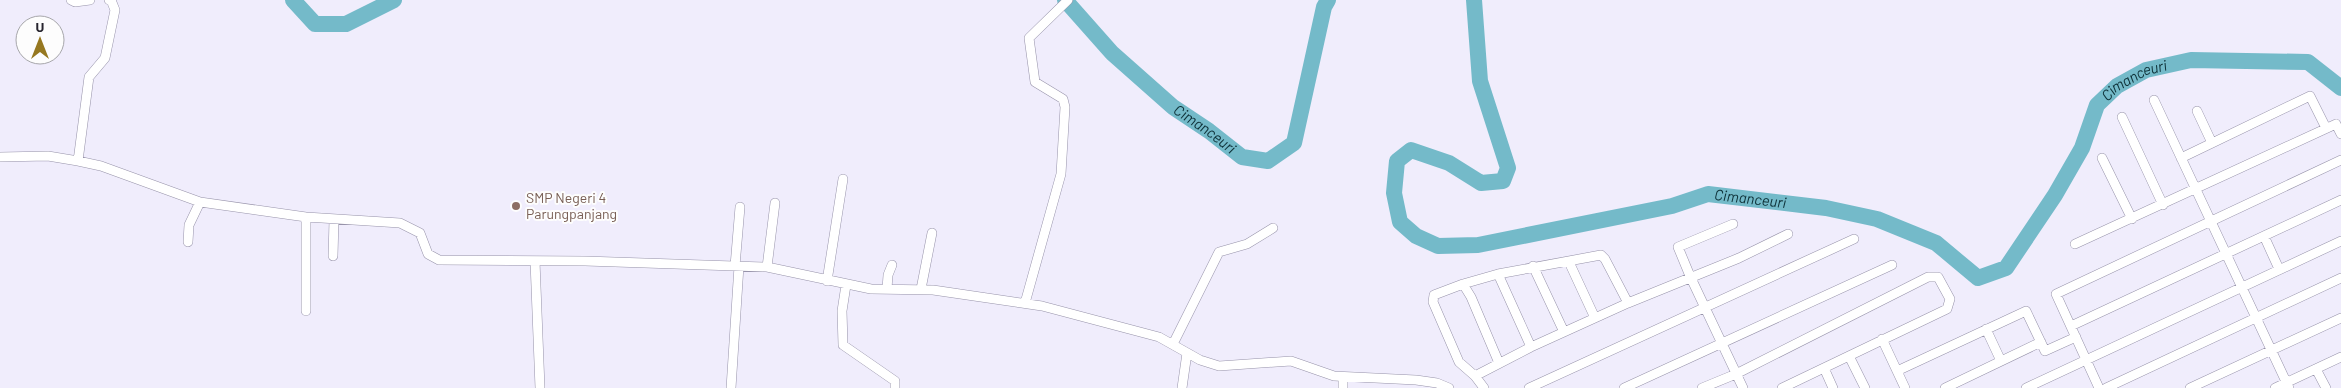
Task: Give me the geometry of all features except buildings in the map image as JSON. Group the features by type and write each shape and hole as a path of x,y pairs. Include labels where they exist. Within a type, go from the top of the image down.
{"street":[{"path":"71,0 75,2 90,0"},
{"path":"78,161 89,77 105,58 115,10 111,0 109,0"},
{"path":"1025,303 1060,174 1065,107 1063,99 1035,82 1029,42 1031,35 1061,9 1068,0"},
{"path":"2181,158 2310,96 2326,128"},
{"path":"2154,100 2288,385"},
{"path":"2197,111 2212,143"},
{"path":"2122,117 2163,205"},
{"path":"2075,244 2163,205 2326,128 2336,124 2341,134"},
{"path":"0,157 48,156 101,166 200,202 334,220 400,223 412,227 420,233 428,254 439,260 767,267 871,290 921,289 1025,303 1137,330 1173,344 1200,360 1219,366 1291,361 1343,378 1416,380 1438,383 1449,388"},
{"path":"2102,158 2132,219"},
{"path":"2099,388 2056,294 2341,160"},
{"path":"827,281 843,179"},
{"path":"2071,326 2341,200"},
{"path":"188,242 189,225 200,202"},
{"path":"767,267 775,203"},
{"path":"731,388 740,207"},
{"path":"306,217 306,311"},
{"path":"333,256 334,220"},
{"path":"1733,224 1678,247 1742,388"},
{"path":"1173,344 1216,256 1222,250 1247,244 1273,228"},
{"path":"921,289 932,233"},
{"path":"1475,376 1564,332 1690,276 1739,258 1788,234"},
{"path":"2264,236 2279,269"},
{"path":"1529,388 1854,239"},
{"path":"2026,388 2341,240"},
{"path":"1484,388 1475,376 1459,362 1433,302 1434,295 1498,274 1533,266 1569,262 1597,255 1603,256 1628,303"},
{"path":"535,261 540,388"},
{"path":"1569,262 1595,318"},
{"path":"1624,388 1892,264"},
{"path":"887,290 888,275 892,265"},
{"path":"1533,266 1564,332"},
{"path":"1498,274 1531,347"},
{"path":"1702,388 1736,374 1928,277 1938,277 1950,300 1949,307 1824,368 1793,386 1782,388"},
{"path":"2106,388 2341,278"},
{"path":"1463,284 1471,297 1498,363"},
{"path":"846,285 842,310 843,346 895,381 896,388"},
{"path":"1897,371 2026,310 2045,351 2076,337"},
{"path":"2190,388 2341,318"},
{"path":"1986,329 2001,361"},
{"path":"1882,339 1905,388"},
{"path":"1945,388 2041,342"},
{"path":"1182,388 1187,354"},
{"path":"1850,356 1865,388"},
{"path":"2276,388 2288,385 2341,357"},
{"path":"1824,368 1833,388"},
{"path":"2316,369 2326,388"},
{"path":"1343,378 1343,388"}],"waterway":[{"name":"Cimanceuri","path":"293,0 315,24 346,24 394,0"},
{"name":"Cimanceuri","path":"1065,0 1112,53 1173,107 1209,131 1242,157 1268,161 1294,143 1324,7 1328,0"},
{"name":"Cimanceuri","path":"1474,0 1480,81 1508,168 1503,181 1481,183 1449,163 1411,150 1397,161 1394,193 1400,222 1416,236 1438,246 1478,245 1672,206 1708,194 1826,208 1877,219 1936,243 1978,278 2006,268 2055,195 2082,148 2097,105 2117,86 2146,70 2191,60 2308,62 2341,88"}],"place":[{"name":"SMP Negeri 4 Parungpanjang","path":"516,206"}]}
